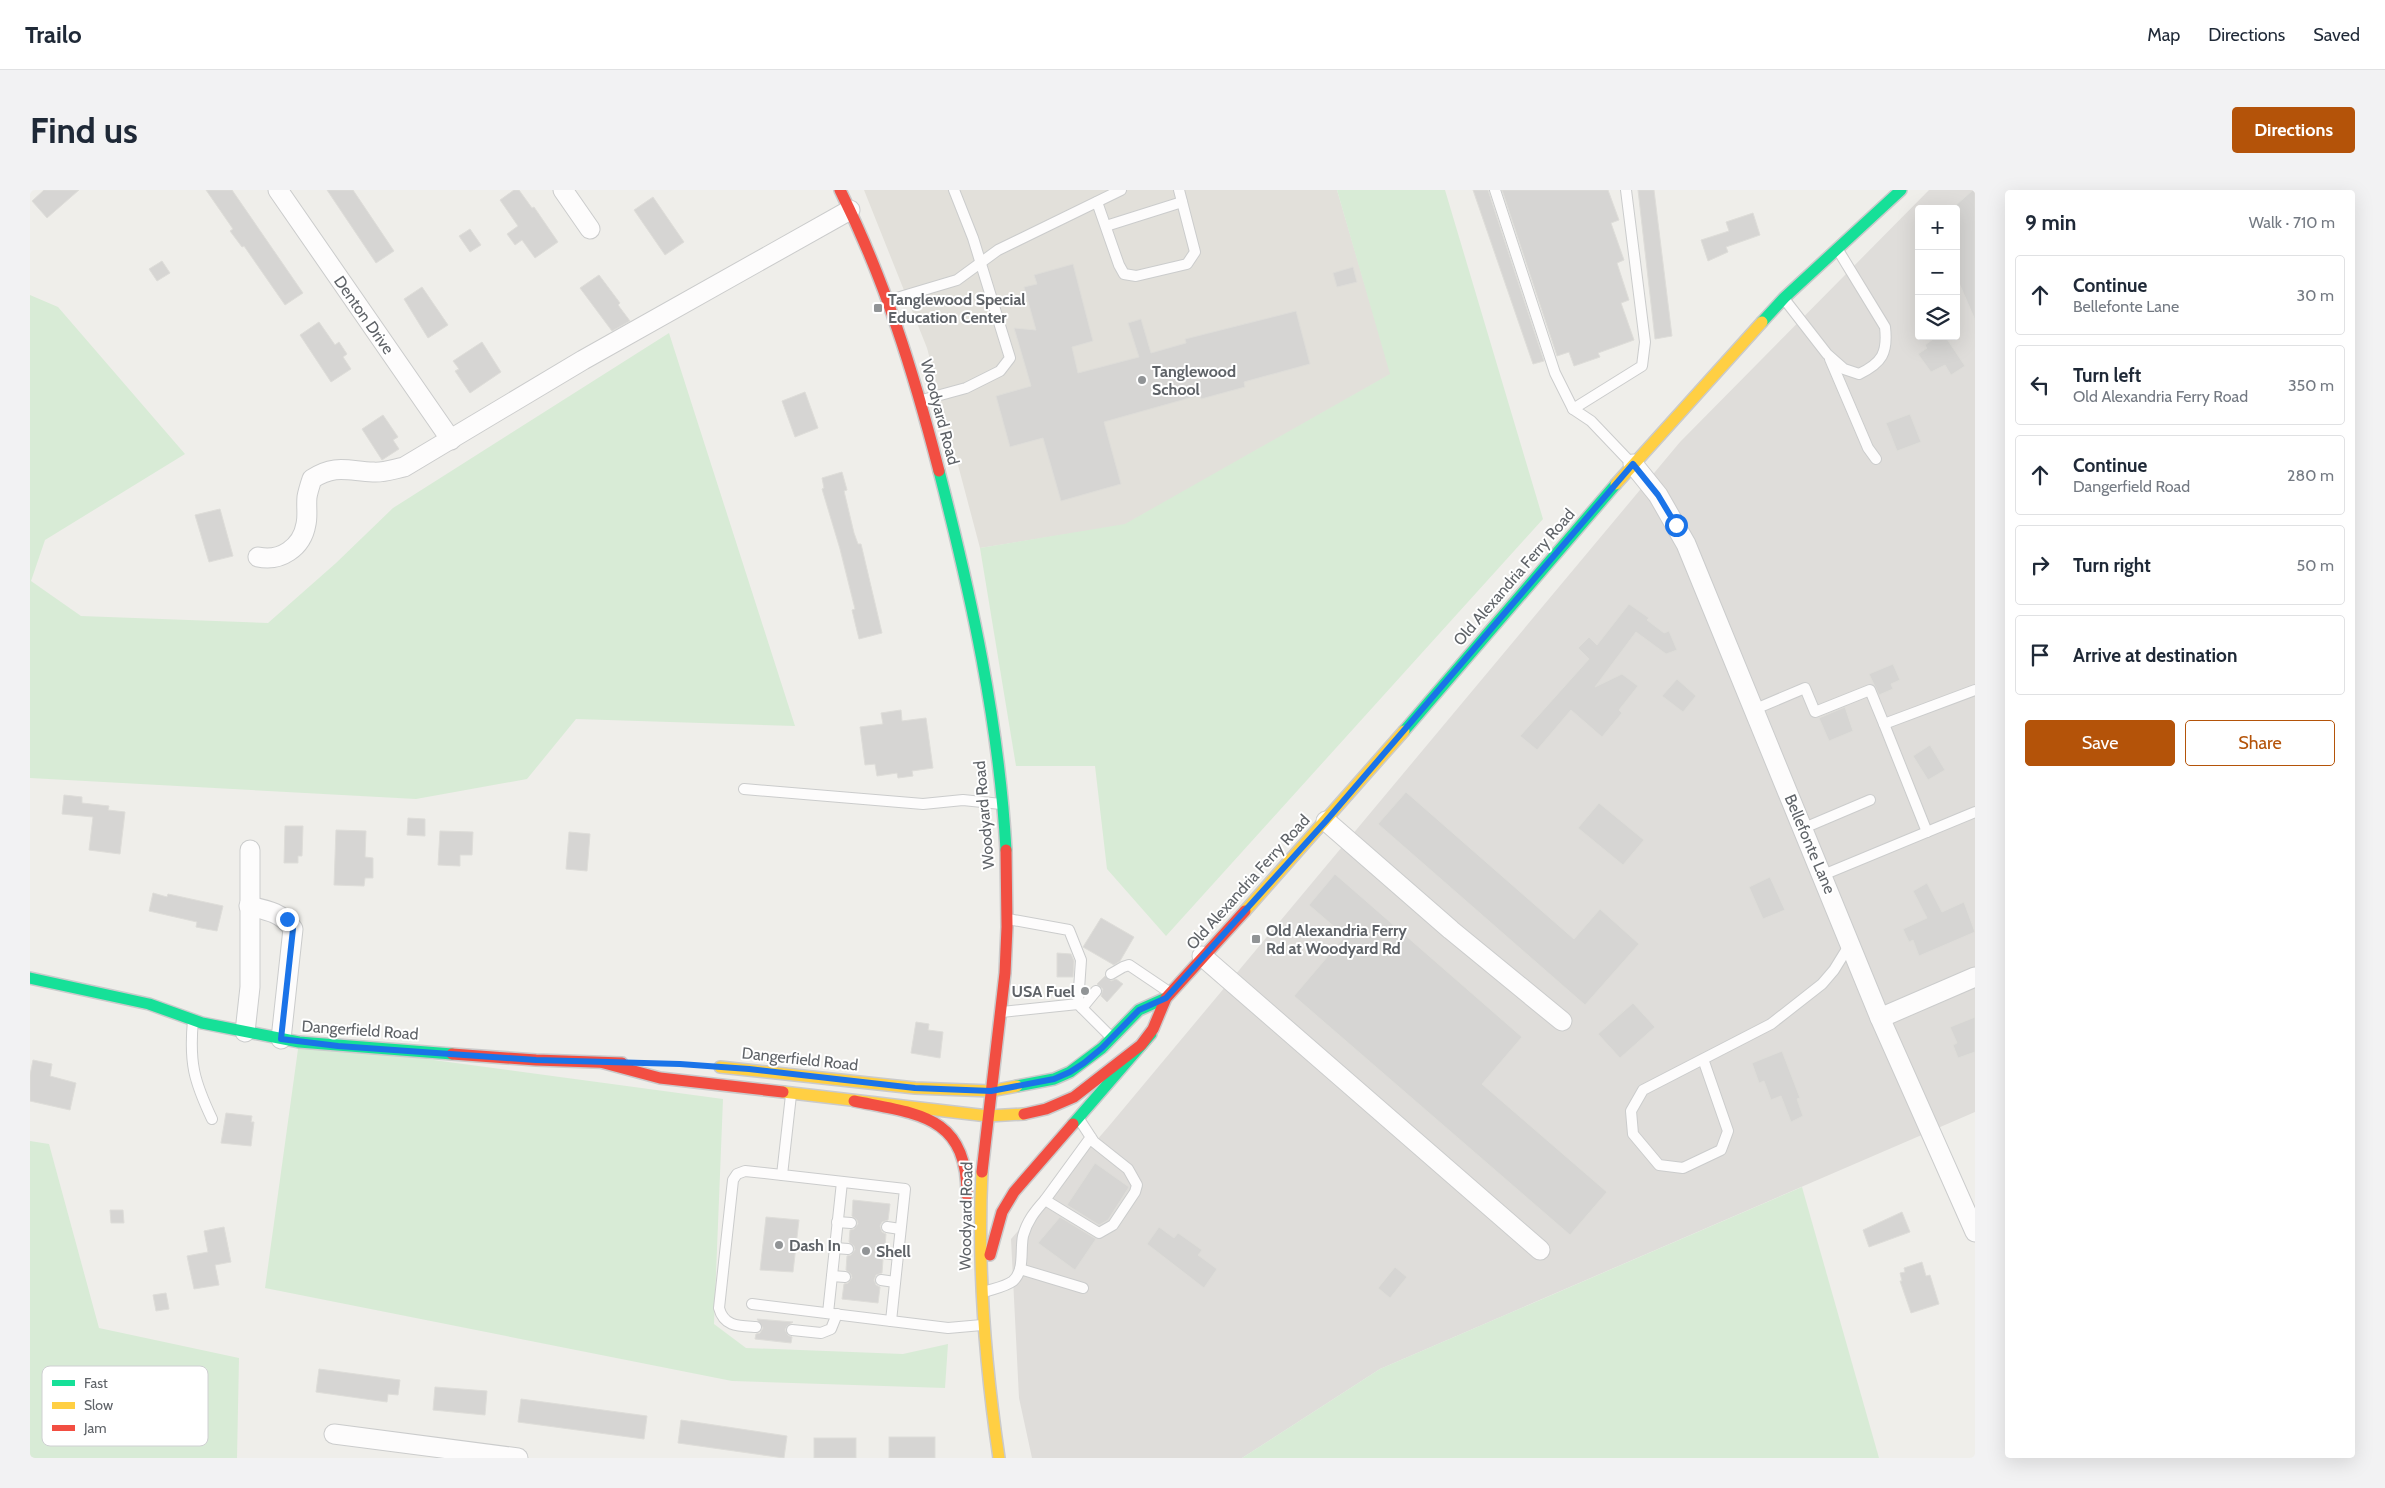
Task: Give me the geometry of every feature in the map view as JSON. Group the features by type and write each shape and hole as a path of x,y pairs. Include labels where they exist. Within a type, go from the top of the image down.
{"main road":[{"name":"Woodyard Road","path":"840,190 890,301 921,400 962,566 990,708 1001,804 1007,918 1001,1012 982,1160 980,1212 982,1325 988,1384 999,1458"},
{"name":"Old Alexandria Ferry Road","path":"988,1116 1022,1115 1065,1104 1078,1096 1151,1034 1168,995 1326,821 1633,464 1784,298 1901,190"},
{"name":"Dangerfield Road","path":"30,978 149,1004 193,1019 281,1039 328,1045 536,1060 654,1064"},
{"name":"Old Alexandria Ferry Road","path":"991,1091 1054,1079 1084,1063 1139,1010 1168,995"},
{"path":"982,1293 1002,1212 1014,1192 1036,1164 1151,1034"},
{"name":"Dangerfield Road","path":"604,1063 660,1078 988,1116"},
{"name":"Dangerfield Road","path":"709,1066 915,1088 991,1091"},
{"path":"854,1101 919,1114 934,1121 945,1130 963,1157 968,1213 982,1293"}],"street":[{"name":"Denton Drive","path":"278,190 451,440"},
{"path":"563,190 590,229"},
{"path":"258,557 274,558 292,550 298,543 306,525 307,497 312,478 324,470 354,469 374,472 404,467 583,360 850,210"},
{"name":"Bellefonte Lane","path":"1633,464 1658,495 1676,525 1804,828 1880,1018 1973,1224"},
{"path":"1326,821 1451,930 1562,1021"},
{"path":"245,1032 250,987 250,850"},
{"path":"249,906 278,914 287,919 293,929 281,1039"},
{"path":"1202,956 1540,1250"},
{"path":"1880,1018 1975,977"},
{"path":"334,1434 518,1458"}],"lane":[{"path":"921,400 966,388 1000,371 1010,358 981,262 954,190"},
{"path":"890,301 957,280 998,250 1121,190"},
{"path":"1098,202 1124,274 1136,276 1187,264 1195,252 1178,190"},
{"path":"1495,190 1555,373 1573,409 1591,421 1633,464"},
{"path":"1573,409 1642,366 1645,342 1626,190"},
{"path":"1106,226 1182,202"},
{"path":"1784,298 1827,354 1844,369 1859,374 1871,368 1882,358 1886,340 1885,327 1838,249"},
{"path":"1827,354 1868,448 1876,459"},
{"path":"1753,710 1805,688 1815,712 1870,690 1927,832"},
{"path":"1884,724 1975,690"},
{"path":"744,789 923,804 963,800 1001,804"},
{"path":"1804,828 1870,800"},
{"path":"1823,875 1975,812"},
{"path":"1007,918 1068,930 1081,960 1080,1006 1112,1038"},
{"path":"1703,1059 1728,1131 1721,1150 1684,1168 1660,1165 1633,1134 1631,1111 1644,1090 1703,1059 1771,1024 1822,984 1834,970 1850,943"},
{"path":"1111,974 1123,966 1129,965 1168,995"},
{"path":"1001,1012 1025,1008 1080,1006 1096,991"},
{"path":"193,1019 191,1052 193,1072 197,1088 212,1120"},
{"path":"782,1175 791,1094"},
{"path":"1045,1200 1098,1233 1114,1225 1135,1192 1137,1185 1128,1170 1091,1137 1078,1118"},
{"path":"982,1293 1011,1282 1020,1269 1023,1236 1030,1218 1091,1137"},
{"path":"756,1327 735,1326 728,1323 721,1318 719,1308 733,1180 737,1174 745,1171 905,1189 891,1321"},
{"path":"792,1330 821,1333 831,1328 832,1276 842,1182"},
{"path":"837,1222 851,1223"},
{"path":"887,1227 900,1228"},
{"path":"835,1248 848,1249"},
{"path":"884,1253 898,1255"},
{"path":"1020,1269 1082,1288"},
{"path":"832,1276 845,1277"},
{"path":"881,1280 895,1282"},
{"path":"752,1304 948,1328 982,1325"}],"shaded area":[{"path":"864,190 1337,190 1391,374 1125,525 980,548 927,348"},
{"path":"1929,190 1975,190 1975,1112 1380,1369 1242,1458 1032,1458 1019,1398 1011,1239 1109,1126 1680,442"}],"green space":[{"path":"1337,190 1445,190 1543,519 1166,936 1107,869 1095,766 1016,766 980,548 1125,524 1390,374"},
{"path":"30,295 58,307 185,454 45,540 31,581 81,616 268,623 336,563 393,508 669,333 795,726 576,719 527,779 416,799 30,778"},
{"path":"299,1042 723,1099 714,1324 746,1348 903,1354 948,1344 945,1388 732,1381 265,1288"},
{"path":"30,1141 49,1144 99,1328 239,1358 237,1458 30,1458"},
{"path":"1802,1187 1879,1458 1242,1458 1380,1369"}],"building":[{"path":"44,190 79,190 47,218 32,201"},
{"path":"206,190 232,190 303,293 285,305 244,246 242,247 230,231 233,229"},
{"path":"327,190 353,190 394,251 376,263"},
{"path":"514,190 519,190 532,208 534,207 558,242 535,258 522,240 515,245 507,234 518,226 500,200"},
{"path":"1473,190 1488,190 1544,361 1533,364"},
{"path":"1502,190 1608,190 1619,220 1611,223 1624,260 1617,263 1629,300 1621,303 1634,340 1598,353 1600,357 1574,366 1569,352 1557,356"},
{"path":"1638,190 1654,190 1672,336 1655,339"},
{"path":"1975,190 1975,320 1960,285 1960,205 1956,205"},
{"path":"653,197 684,242 665,255 634,210"},
{"path":"1753,213 1760,235 1726,247 1728,252 1708,261 1701,240 1729,231 1726,222"},
{"path":"470,229 481,245 470,252 459,236"},
{"path":"162,261 170,273 157,281 149,269"},
{"name":"Tanglewood School","path":"1073,264 1093,341 1072,347 1078,373 1139,357 1128,323 1141,319 1151,353 1186,343 1185,339 1296,311 1310,364 1244,382 1245,387 1201,399 1200,395 1104,422 1121,484 1061,501 1043,438 1010,447 996,396 1031,386 1014,328 1036,330 1024,287 1037,284 1034,275"},
{"path":"1353,267 1357,282 1337,287 1333,273"},
{"path":"599,275 620,303 618,305 630,321 612,331 580,288"},
{"path":"422,287 448,325 428,338 404,299"},
{"path":"319,322 335,345 339,342 347,354 343,357 351,369 331,382 300,335"},
{"path":"1932,340 1948,340 1965,366 1951,375 1945,365 1931,372 1918,354 1927,348 1925,345"},
{"path":"482,342 501,372 470,393 455,371 459,369 453,361"},
{"path":"805,392 818,428 795,437 782,401"},
{"path":"1910,414 1921,442 1897,451 1886,423"},
{"path":"383,415 398,437 393,440 399,449 382,460 362,429"},
{"path":"842,472 847,490 844,491 854,533 858,544 861,544 882,633 859,639 852,610 855,609 822,489 824,488 822,478"},
{"path":"220,509 233,556 209,562 195,515"},
{"path":"1629,604 1649,618 1647,620 1664,633 1669,631 1677,650 1666,654 1636,632 1595,687 1622,674 1638,686 1619,710 1622,713 1602,737 1571,710 1537,750 1520,736 1589,659 1578,648 1589,637 1597,645"},
{"path":"1893,664 1900,680 1891,684 1893,689 1879,695 1869,674"},
{"path":"1677,679 1696,696 1683,712 1662,696"},
{"path":"1845,707 1853,731 1829,741 1819,718"},
{"path":"901,710 902,721 926,718 933,768 912,771 913,776 898,778 897,773 877,776 875,764 865,765 860,727 883,724 881,713"},
{"path":"1930,745 1945,770 1928,780 1913,756"},
{"path":"1406,792 1574,939 1600,909 1639,944 1585,1005 1378,824"},
{"path":"64,795 82,797 82,803 109,806 108,810 125,812 120,854 89,850 93,817 62,814"},
{"path":"1599,803 1644,840 1623,865 1578,828"},
{"path":"408,818 425,819 425,836 407,835"},
{"path":"285,826 303,826 302,856 298,856 298,863 284,863"},
{"path":"336,830 366,831 365,857 373,858 373,878 365,878 364,886 334,885"},
{"path":"440,831 473,832 472,855 460,855 460,866 438,865"},
{"path":"569,832 590,834 587,871 566,869"},
{"path":"1335,874 1522,1037 1482,1084 1607,1192 1570,1235 1294,996 1345,936 1309,905"},
{"path":"1770,877 1785,910 1763,919 1749,887"},
{"path":"1927,883 1942,912 1964,902 1975,932 1919,956 1913,940 1909,942 1903,929 1927,918 1913,891"},
{"path":"153,893 167,897 168,894 223,906 217,931 196,927 197,922 149,911"},
{"path":"1101,918 1134,937 1120,961 1114,965 1083,947"},
{"path":"1057,953 1071,954 1074,961 1073,977 1057,977"},
{"path":"1105,976 1111,981 1116,979 1123,984 1107,1002 1101,996 1103,989 1097,984"},
{"path":"1633,1003 1655,1027 1620,1058 1598,1034"},
{"path":"1975,1017 1975,1052 1958,1058 1953,1045 1957,1043 1950,1027"},
{"path":"916,1022 929,1024 928,1030 943,1032 940,1058 911,1053"},
{"path":"1782,1051 1800,1098 1797,1099 1803,1116 1791,1122 1781,1096 1771,1100 1764,1081 1759,1083 1752,1063"},
{"path":"33,1060 52,1064 50,1076 76,1083 70,1110 30,1101 30,1075"},
{"path":"226,1113 252,1116 251,1122 254,1122 251,1146 221,1143"},
{"path":"1095,1163 1129,1187 1108,1220 1099,1225 1067,1205"},
{"name":"Shell","path":"853,1200 890,1204 888,1220 882,1222 880,1226 882,1232 886,1234 885,1246 879,1248 877,1253 879,1258 883,1260 882,1273 876,1275 874,1280 876,1285 880,1287 878,1303 842,1299 844,1284 848,1283 852,1278 851,1274 846,1270 847,1256 851,1255 855,1250 854,1246 849,1242 850,1230 854,1229 858,1224 857,1220 852,1216"},
{"path":"110,1210 123,1210 124,1223 111,1223"},
{"path":"1902,1212 1910,1232 1869,1247 1863,1230"},
{"name":"Dash In","path":"766,1217 799,1220 793,1272 760,1270"},
{"path":"1060,1217 1096,1239 1075,1270 1038,1243"},
{"path":"224,1227 231,1262 215,1265 219,1285 194,1289 187,1256 208,1252 204,1231"},
{"path":"1159,1227 1174,1238 1178,1233 1202,1250 1198,1255 1217,1269 1204,1288 1147,1244"},
{"path":"1922,1262 1926,1276 1930,1275 1939,1304 1911,1313 1900,1281 1902,1281 1900,1273 1905,1272 1904,1268"},
{"path":"1395,1267 1407,1277 1390,1298 1378,1288"},
{"path":"166,1293 169,1309 156,1311 153,1295"},
{"path":"757,1319 793,1322 785,1330 792,1337 791,1343 755,1339 756,1334 760,1333 763,1328"},
{"path":"319,1369 400,1380 398,1395 388,1394 387,1402 316,1392"},
{"path":"435,1387 487,1391 485,1415 433,1410"},
{"path":"521,1399 647,1416 644,1439 518,1422"},
{"path":"681,1420 787,1436 784,1458 678,1443"},
{"path":"889,1437 935,1437 935,1458 889,1458"},
{"path":"814,1438 856,1438 856,1458 814,1458"}],"traffic: fast":[{"path":"1762,322 1784,298 1901,190"},
{"path":"939,471 982,659 997,754 1006,850"},
{"path":"1404,731 1616,484"},
{"path":"30,978 149,1004 202,1023 299,1042 452,1054"},
{"path":"1017,1086 1054,1079 1070,1072 1102,1048 1139,1010 1166,998"},
{"path":"1073,1124 1151,1034"}],"traffic: slow":[{"path":"1616,484 1762,322"},
{"path":"1245,911 1404,731"},
{"path":"720,1067 915,1088 991,1091 1017,1086"},
{"path":"783,1092 988,1116 1024,1114"},
{"path":"982,1172 981,1280 983,1315 999,1458"}],"traffic: jam":[{"path":"840,190 885,293 909,363 939,471"},
{"path":"982,1172 1005,973 1007,927 1006,850"},
{"path":"1024,1114 1046,1109 1074,1097 1141,1045 1153,1029 1166,998 1245,911"},
{"path":"452,1054 536,1060 622,1063"},
{"path":"604,1063 660,1078 783,1092"},
{"path":"854,1101 918,1115 934,1123 948,1134 958,1148 965,1169 967,1195"},
{"path":"990,1255 1002,1212 1014,1192 1073,1124"}],"place":[{"name":"Tanglewood Special Education Center","path":"878,308"},
{"name":"Tanglewood School","path":"1142,380"},
{"name":"Old Alexandria Ferry Rd at Woodyard Rd","path":"1256,939"},
{"name":"USA Fuel","path":"1085,991"},
{"name":"Dash In","path":"779,1245"},
{"name":"Shell","path":"866,1251"}],"route":[{"path":"287,919 293,929 281,1039 338,1046 536,1060 680,1064 749,1069 915,1088 991,1091 1054,1079 1084,1063 1102,1048 1139,1010 1166,998 1326,821 1633,464 1658,495 1676,525"}]}
